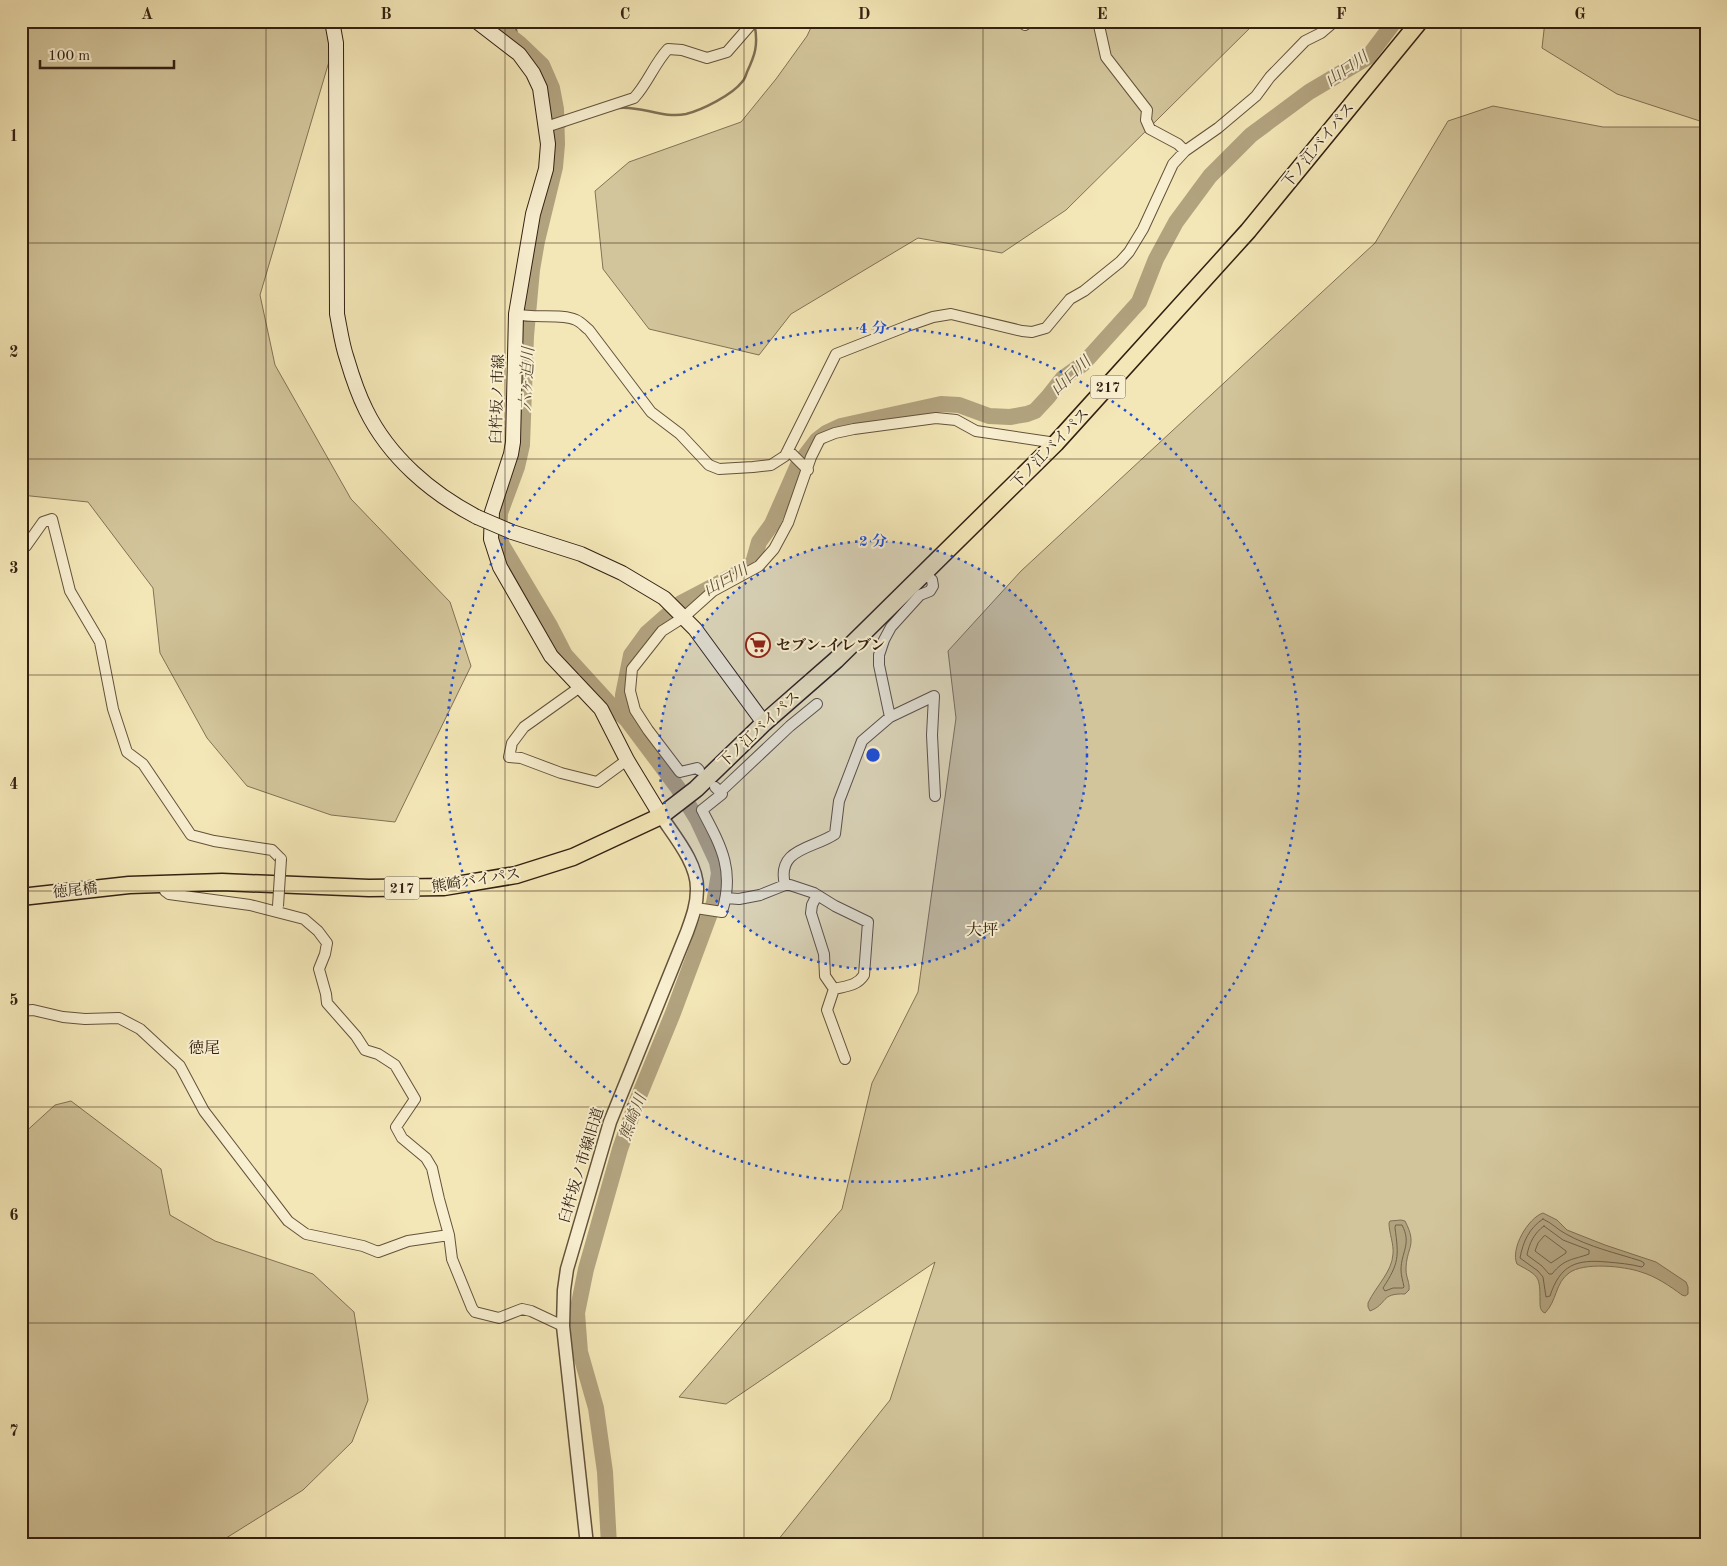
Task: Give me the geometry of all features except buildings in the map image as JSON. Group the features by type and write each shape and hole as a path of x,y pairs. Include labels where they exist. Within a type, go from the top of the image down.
{"highway":[{"name":"下ノ江バイパス","path":"662,816 696,789 770,717 836,660 1056,443 1248,231 1420,21"},
{"name":"熊崎バイパス","path":"129,885 222,882 369,888 444,888 516,875 573,857 662,816"},
{"name":"徳尾橋","path":"21,897 129,885"}],"main road":[{"path":"332,21 336,43 337,314 346,358 366,410 390,448 418,478 454,505 512,532 581,554 622,573 667,601 695,629 770,717"},
{"name":"臼杵坂ノ市線","path":"476,21 519,54 533,73 540,88 548,126 546,169 533,214 519,315 512,454 492,512 491,539 500,567 551,656 601,708 627,760 662,816"}],"street":[{"path":"548,126 634,98 643,88 660,57 668,49 682,50 707,58 727,52 754,21"},
{"path":"1098,21 1106,58 1147,110 1147,125 1156,133 1178,144 1185,151"},
{"path":"519,315 534,318 558,317 576,319 589,330 651,412 680,434 709,466 719,469 771,465 789,452 836,354 910,324 951,314 1022,331 1032,332 1046,328 1070,299 1084,291 1129,252 1143,229 1173,164 1185,151 1218,128 1256,96 1270,77 1305,41 1321,33 1335,21"},
{"path":"699,770 697,768 680,772 635,710 630,691 632,669 662,631 713,591 759,566 774,549 788,523 820,439 854,429 936,418 956,420 976,431 1056,443"},
{"path":"789,452 807,470"},
{"path":"21,548 26,546 43,522 52,519 70,591 100,642 113,709 127,752 143,764 191,835 272,850 280,859 278,909"},
{"path":"890,717 880,672 879,655 891,627 920,595 930,591 933,586 932,580 924,573"},
{"path":"580,687 524,727 512,743 509,757 520,758 561,773 597,782 627,760"},
{"path":"785,885 784,866 790,857 801,848 835,834 839,802 862,741 890,717 934,696 932,736 935,796"},
{"path":"698,908 722,912 726,898 728,872 725,857 702,810 722,794 718,789 751,763 790,726 817,704"},
{"path":"770,717 790,726"},
{"path":"737,749 751,763"},
{"name":"臼杵坂ノ市線旧道","path":"587,1545 563,1326 564,1290 567,1269 610,1122 698,908 698,888 692,866 662,816"},
{"path":"164,884 165,891 169,894 278,909 304,918 318,931 327,943 319,969 327,1003 356,1036 365,1050 378,1054 395,1065 415,1099 396,1127 402,1138 426,1158 432,1168 449,1235 450,1250 455,1268 472,1308 475,1312 498,1318 522,1309 531,1311 563,1326"},
{"path":"726,898 739,899 760,895 785,885 817,895 868,922 864,975 855,984 834,989"},
{"path":"817,895 812,905 811,913 824,954 825,976 834,989"},
{"path":"834,989 828,1010 845,1059"},
{"path":"21,1011 33,1010 63,1017 119,1018 140,1029 180,1066 210,1119 288,1221 306,1234 362,1246 378,1252 408,1241 449,1235"}],"shaded area":[{"path":"21,21 341,21 260,295 275,365 351,499 450,602 471,666 395,822 331,815 247,786 207,738 160,653 153,588 88,502 21,495"},
{"path":"814,21 1257,21 1066,210 1002,253 918,238 791,314 759,355 649,329 603,269 595,191 629,162 741,122 776,79 807,36"},
{"path":"1545,21 1706,21 1706,123 1617,94 1542,48"},
{"path":"1493,106 1603,127 1706,127 1706,1545 774,1545 890,1400 935,1262 726,1404 679,1397 842,1209 872,1083 918,992 956,718 948,651 1021,571 1375,243 1448,121"},
{"path":"71,1101 161,1169 170,1215 215,1241 313,1274 354,1312 368,1400 352,1442 303,1490 215,1545 21,1545 21,1136 55,1105"}],"water":[{"path":"1543,1213 1557,1220 1567,1230 1656,1262 1686,1282 1688,1294 1682,1295 1657,1279 1634,1270 1604,1266 1584,1267 1564,1277 1549,1308 1545,1313 1543,1312 1540,1307 1539,1281 1534,1274 1517,1264 1515,1258 1518,1243 1526,1227"},
{"path":"1390,1221 1405,1221 1411,1236 1406,1262 1409,1290 1405,1294 1388,1297 1370,1311 1368,1303 1387,1273 1392,1261 1393,1250 1389,1223"}],"waterway":[{"name":"熊崎川","path":"490,21 519,43 542,65 552,88 556,109 557,144 555,167 532,270 526,336 522,445 517,467 500,513 499,536 502,545 549,624 565,655 627,720 678,788 697,819 717,862 719,873 714,903 620,1149 586,1269 577,1313 580,1352 596,1408 605,1472 609,1545"},
{"path":"514,21 519,43"},
{"name":"山口川","path":"627,720 624,715 623,695 631,655 647,633 681,603 742,571 753,563 759,542 772,524 798,465 817,440 826,433 841,426 941,404 959,405 989,416 1010,417 1035,411 1063,378 1083,364 1139,302 1156,259 1176,222 1210,176 1251,135 1309,92 1368,57 1395,21"},
{"path":"618,108 635,108 660,114 677,115 700,109 724,97 737,87 745,77 755,50 755,27"},
{"path":"557,129 565,126"}],"place":[{"name":"セブン-イレブン","path":"758,645"}],"district":[{"name":"大坪","path":"982,929"},
{"name":"徳尾","path":"204,1047"}],"water label":[{"name":"六ヶ迫川","path":"526,379"}]}
